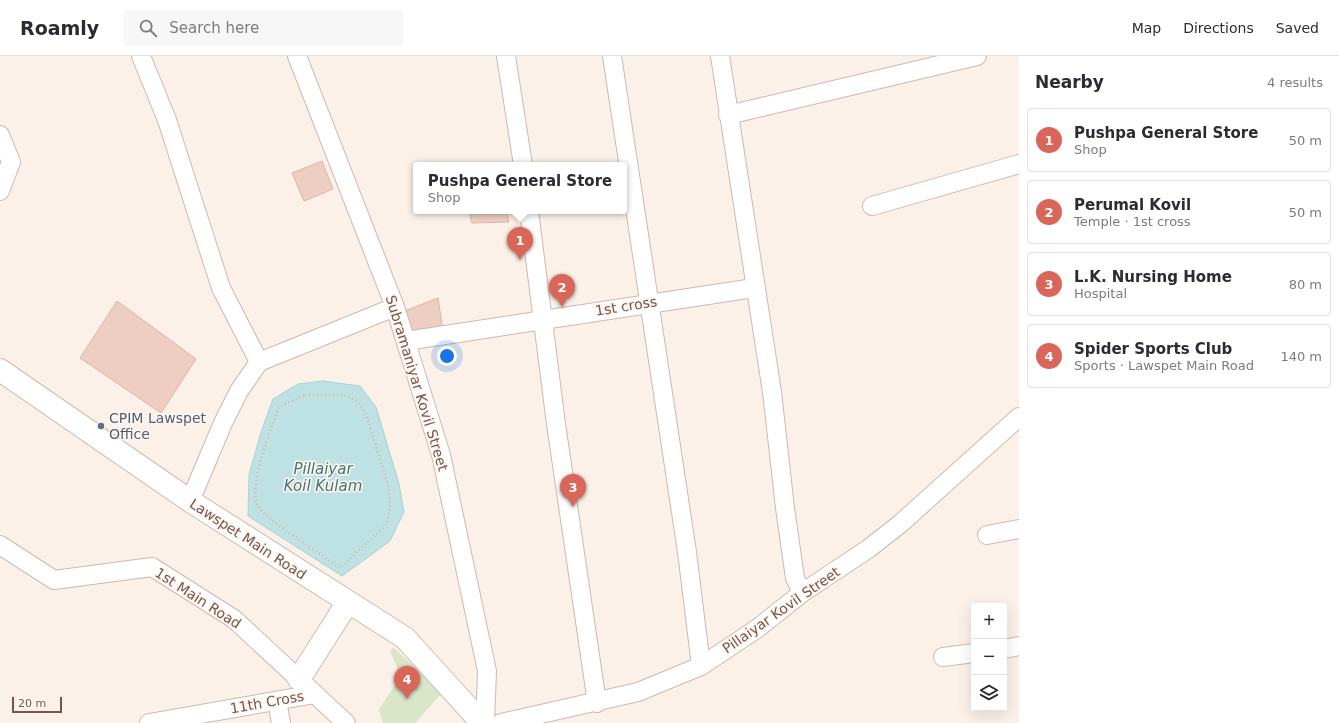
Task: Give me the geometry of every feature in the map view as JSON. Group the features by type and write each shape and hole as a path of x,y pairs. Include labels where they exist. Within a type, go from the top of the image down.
{"street":[{"path":"141,56 167,120 221,288 259,362"},
{"name":"Subramaniyar Kovil Street","path":"297,56 395,308 441,455 487,671 485,723"},
{"path":"506,56 523,162"},
{"path":"612,56 687,552 701,666"},
{"path":"720,56 754,288 772,392 785,508 795,578 802,593"},
{"path":"728,115 977,56"},
{"path":"0,135 11,162 0,190"},
{"path":"872,206 1019,164"},
{"path":"530,214 543,320 596,702"},
{"name":"1st cross","path":"406,341 474,332 649,303 754,288"},
{"path":"190,501 223,423 239,390 259,362 395,308"},
{"name":"Lawspet Main Road","path":"0,370 190,501 405,638 482,723"},
{"name":"Pillaiyar Kovil Street","path":"501,723 638,692 701,666 758,628 802,593 868,549 900,524 1019,417"},
{"path":"987,534 1019,529"},
{"name":"1st Main Road","path":"0,545 54,580 152,567 234,619 346,723"},
{"path":"298,679 348,602"},
{"path":"1007,648 1019,646"},
{"path":"943,656 971,653"},
{"name":"11th Cross","path":"149,723 315,694"},
{"path":"277,701 281,723"}],"path":[{"path":"305,395 344,395 357,400 366,414 388,485 390,506 387,524 340,568 323,554 267,518 258,505 256,493 263,453 279,407 305,395"}],"green space":[{"path":"393,647 442,693 415,723 383,723 379,709 401,676 390,652"}],"water":[{"name":"Pillaiyar Koil Kulam","path":"323,381 360,386 376,407 399,484 404,512 390,541 342,576 248,516 249,475 261,432 273,399 298,384"}],"building":[{"path":"322,161 333,189 304,201 292,173"},
{"path":"470,214 508,214 509,222 472,223"},
{"path":"438,298 444,338 412,345 402,312"},
{"path":"117,301 196,359 161,413 80,358"}],"place":[{"name":"Pushpa General Store","path":"520,260"},
{"name":"Perumal Kovil","path":"562,307"},
{"name":"CPIM Lawspet Office","path":"101,426"},
{"name":"L.K. Nursing Home","path":"573,507"},
{"name":"Spider Sports Club","path":"407,699"}]}
